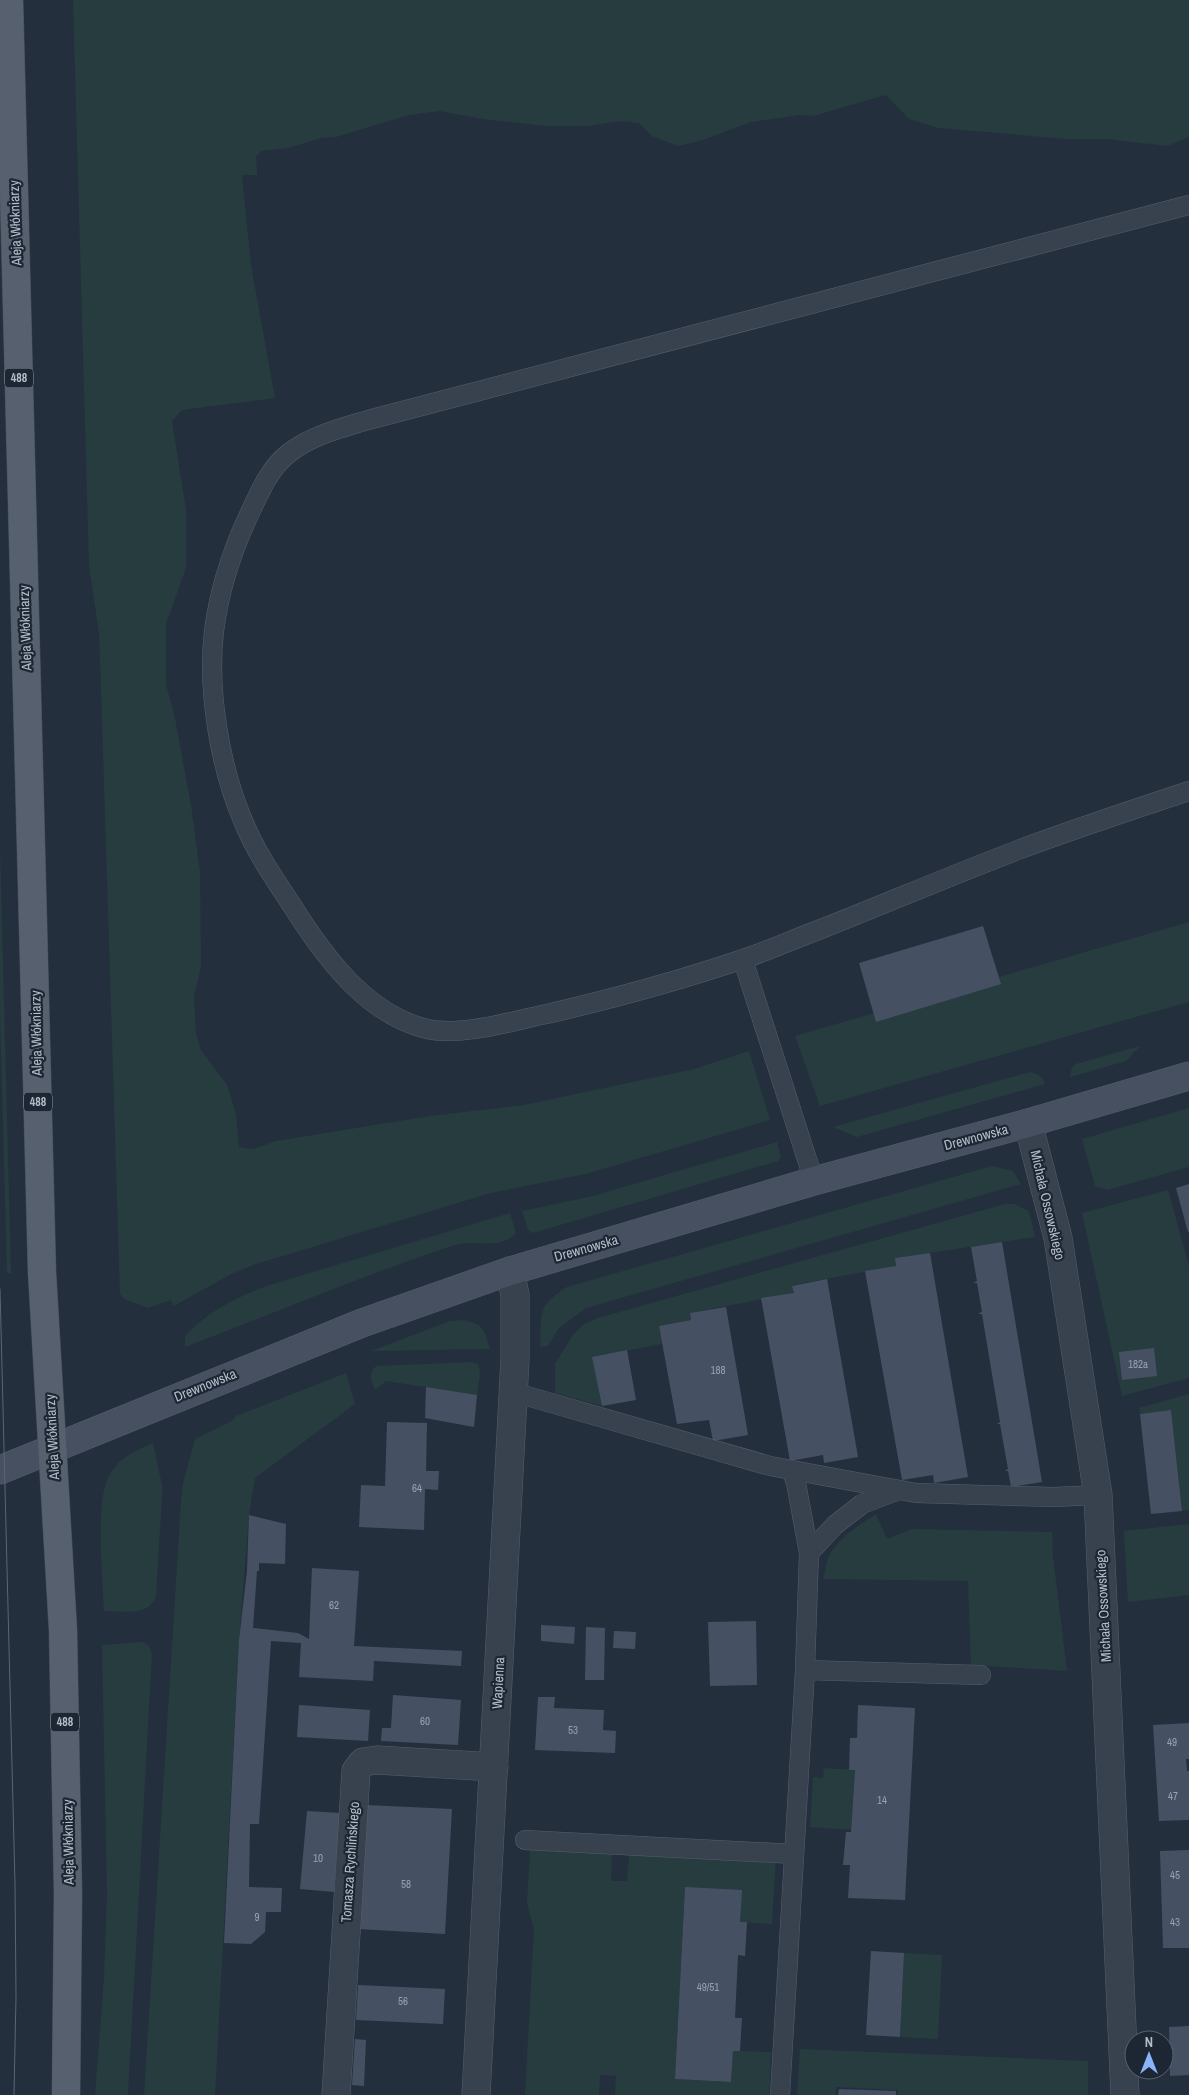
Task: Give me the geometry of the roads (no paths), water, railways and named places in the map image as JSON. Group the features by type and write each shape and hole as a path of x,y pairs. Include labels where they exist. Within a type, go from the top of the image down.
{"main road":[{"name":"Aleja Włókniarzy","path":"9,0 42,1272 62,1621 67,1801 68,1987 66,2095"},
{"name":"Drewnowska","path":"0,1470 362,1323 510,1271 814,1181 1028,1123 1189,1076"}],"street":[{"name":"Michała Ossowskiego","path":"1028,1123 1058,1238 1098,1496 1124,2095"},
{"name":"Wapienna","path":"476,2095 513,1392 516,1316 515,1295 510,1271"},
{"name":"Tomasza Rychlińskiego","path":"336,2095 356,1771 363,1762 376,1760 494,1767"}],"lane":[{"path":"1189,205 368,420 320,435 288,453 266,479 242,530 222,588 214,633 213,673 216,717 228,779 245,826 275,879 309,932 342,974 368,1000 395,1018 430,1030 471,1029 626,996 743,960 1019,850 1189,791"},
{"path":"743,960 814,1181"},
{"path":"513,1392 792,1471 925,1493 1054,1497 1098,1496"},
{"path":"780,2095 810,1553 796,1482 792,1471"},
{"path":"810,1553 835,1525 862,1504 900,1490"},
{"path":"805,1670 981,1675"},
{"path":"525,1840 794,1854"}],"tram line":[{"path":"0,1289 15,1885 16,1996 14,2095"}]}
